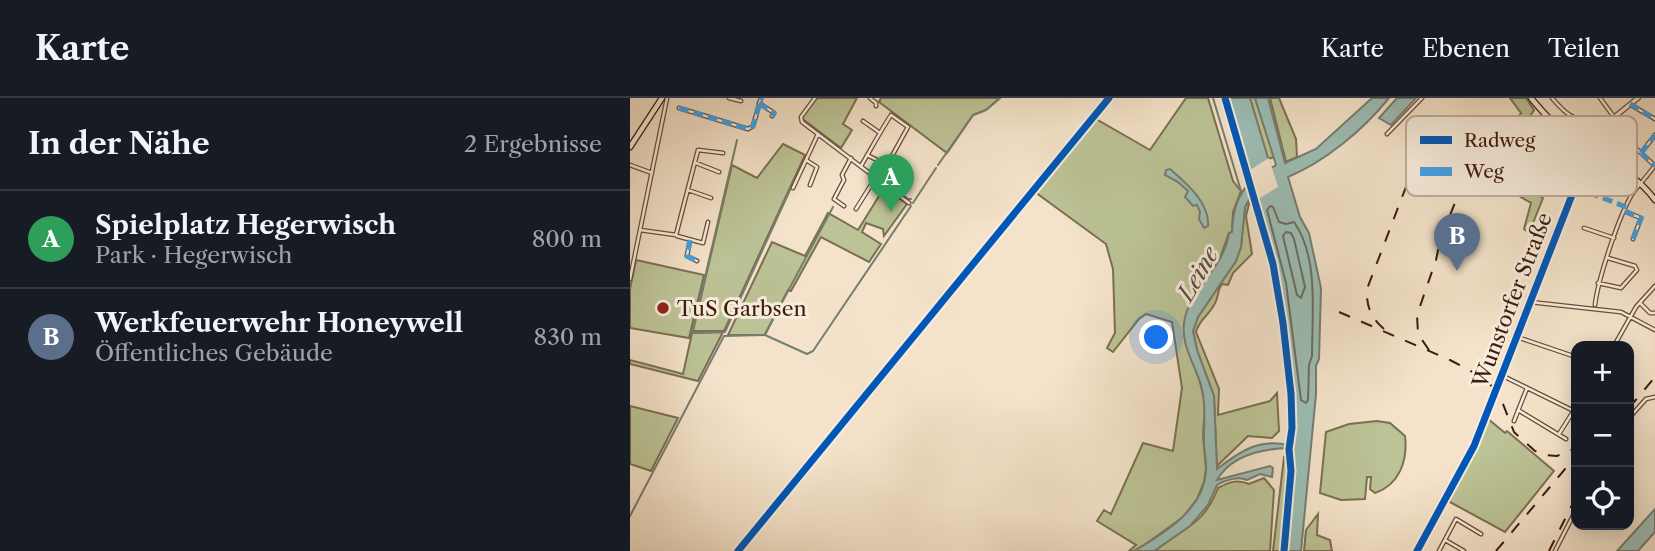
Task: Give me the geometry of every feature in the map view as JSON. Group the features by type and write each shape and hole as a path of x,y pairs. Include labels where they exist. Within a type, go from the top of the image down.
{"main road":[{"path":"630,147 662,98"},
{"path":"1531,98 1548,116"},
{"path":"1637,181 1655,200"}],"street":[{"path":"630,279 667,98"},
{"path":"729,98 741,101"},
{"path":"679,108 748,129 753,126 761,98"},
{"path":"814,98 800,119 909,203"},
{"path":"870,98 876,106"},
{"path":"1387,134 1422,98"},
{"path":"1552,98 1572,116"},
{"path":"1600,98 1612,116"},
{"name":"Wunstorfer Straße","path":"1615,116 1638,98"},
{"path":"759,103 774,113 772,116"},
{"path":"1630,104 1655,119"},
{"path":"861,166 867,155 880,134 890,116 894,116 908,128 887,165 867,155"},
{"path":"863,121 880,134"},
{"path":"793,188 818,134"},
{"path":"1641,153 1655,135"},
{"path":"1637,149 1655,166 1637,189"},
{"path":"676,235 698,150 723,153"},
{"path":"844,206 834,198 844,180 841,176 851,158"},
{"path":"806,160 817,168 810,185"},
{"path":"695,163 719,172"},
{"path":"630,165 652,173"},
{"path":"856,209 876,177"},
{"path":"688,190 711,198"},
{"path":"1595,305 1598,284 1633,196"},
{"name":"Wunstorfer Straße","path":"1417,551 1474,446 1571,197"},
{"path":"1625,211 1641,218 1633,239"},
{"path":"640,230 676,235 703,243 708,222"},
{"path":"1584,228 1614,239"},
{"path":"687,256 690,240"},
{"path":"680,254 697,261"},
{"path":"1598,284 1620,288 1637,270 1635,266 1608,258"},
{"path":"1617,341 1640,303 1655,286"},
{"path":"1530,302 1621,312 1655,330"},
{"path":"1640,303 1650,313 1655,313"},
{"path":"1517,337 1571,354"},
{"path":"1501,375 1571,407"},
{"path":"1514,421 1527,388"},
{"path":"1634,412 1646,399 1655,397"},
{"path":"1518,410 1566,439"},
{"path":"1559,434 1571,415"},
{"path":"1439,551 1444,537 1456,519 1481,534"},
{"path":"1555,551 1571,520"},
{"path":"1445,540 1464,551"}],"green space":[{"path":"815,98 857,98 843,124 852,130 841,148 800,117"},
{"path":"881,98 1000,98 986,110 973,115 947,153 879,102"},
{"path":"1186,98 1208,98 1233,181 1241,191 1233,212 1232,232 1229,233 1218,264 1189,308 1185,341 1205,403 1204,482 1197,499 1183,517 1146,544 1129,551 1136,545 1097,521 1104,510 1111,514 1143,443 1173,451 1182,388 1172,322 1146,314 1113,352 1107,348 1115,333 1113,269 1106,244 1035,192 1096,119 1150,150"},
{"path":"1250,98 1255,98 1274,157 1268,159"},
{"path":"1270,98 1279,98 1296,139 1297,157 1286,162"},
{"path":"1510,98 1526,98 1534,110 1530,116 1519,116 1521,113"},
{"path":"783,144 805,155 724,331 693,331 732,165 757,178"},
{"path":"884,188 907,204 884,236 883,229 866,223 862,232 881,244 869,262 821,237 791,291 788,290 765,335 728,335 772,242 805,256 828,213 858,230"},
{"path":"1251,196 1246,216 1252,254 1233,273 1228,285 1222,284 1214,305 1196,332 1219,389 1218,415 1270,401 1277,393 1279,431 1272,438 1248,436 1217,469 1214,396 1193,331 1198,317 1236,261 1241,247 1245,207"},
{"path":"1519,196 1543,198 1529,233 1524,229 1531,203"},
{"name":"TuS Garbsen","path":"636,260 704,275 689,338 630,328 630,289"},
{"path":"723,332 698,381 630,364 630,360 683,374 692,333"},
{"path":"630,406 678,418 651,471 630,464"},
{"path":"1487,418 1505,433 1507,431 1554,471 1505,532 1448,501 1469,464"},
{"path":"1377,421 1390,423 1405,436 1405,454 1396,478 1375,493 1370,489 1371,477 1367,477 1365,499 1341,500 1320,493 1326,432 1349,424"},
{"path":"1284,457 1287,458 1288,475 1281,551 1273,551"},
{"path":"1264,478 1274,490 1270,551 1155,551 1199,519 1218,488 1233,482 1249,484"},
{"path":"1318,514 1317,535 1330,540 1332,551 1304,551 1306,530"}],"water":[{"path":"1228,98 1250,98 1271,168 1276,165 1255,98 1268,98 1285,163 1316,149 1372,98 1389,98 1368,122 1343,144 1288,177 1300,217 1309,233 1321,288 1319,359 1316,366 1316,394 1301,551 1285,551 1292,480 1294,391 1279,284 1255,194 1245,207 1241,247 1236,261 1198,317 1193,331 1214,396 1217,469 1241,452 1259,445 1278,443 1288,445 1288,448 1258,452 1230,465 1217,480 1270,466 1273,468 1272,477 1260,474 1247,480 1236,479 1220,483 1208,505 1190,526 1154,551 1134,551 1181,519 1204,485 1204,398 1186,347 1184,323 1192,300 1226,246 1229,233 1232,232 1237,204 1252,179"},
{"path":"1397,98 1416,98 1391,125 1379,118"},
{"path":"1170,169 1190,187 1201,202 1208,218 1208,226 1204,228 1199,219 1197,205 1193,206 1185,197 1188,191 1165,175 1166,170"},
{"path":"1655,509 1655,532 1638,551 1617,551"}],"pier":[{"path":"1269,158 1278,187 1255,201 1247,172"}],"waterway":[{"path":"938,165 973,115 986,110 1000,98"},
{"path":"1213,98 1241,191"},
{"path":"737,140 692,333 725,332 790,190"},
{"path":"913,203 936,168"},
{"path":"886,183 911,199"},
{"path":"630,516 724,336 765,335 807,354 813,351 911,206"},
{"path":"765,334 833,207"}],"railway":[{"path":"1384,329 1370,311 1367,289 1406,187"},
{"path":"1429,350 1418,334 1417,315 1456,200"},
{"path":"1339,312 1450,360 1484,378 1499,394 1514,432 1535,451 1557,456 1571,450"},
{"path":"1632,404 1655,377"},
{"path":"1496,551 1571,462"},
{"path":"1549,551 1571,507"}],"marked path":[{"path":"679,108 748,129 753,126 761,98"},
{"path":"759,103 774,113 772,116"},
{"path":"1630,104 1655,119"},
{"path":"1641,153 1655,135"},
{"path":"1637,149 1655,166"},
{"path":"1598,196 1626,207"},
{"path":"1625,211 1641,218 1633,239"},
{"path":"690,240 687,256 697,261"}],"cycle path":[{"path":"738,551 1109,98"},
{"path":"1225,98 1273,264 1283,323 1292,428 1284,551"},
{"path":"1417,551 1474,446 1572,196"}],"place":[{"name":"Spielplatz Hegerwisch","path":"891,212"},
{"name":"Werkfeuerwehr Honeywell","path":"1457,271"},
{"name":"TuS Garbsen","path":"663,308"}],"water label":[{"name":"Leine","path":"1198,274"}]}
